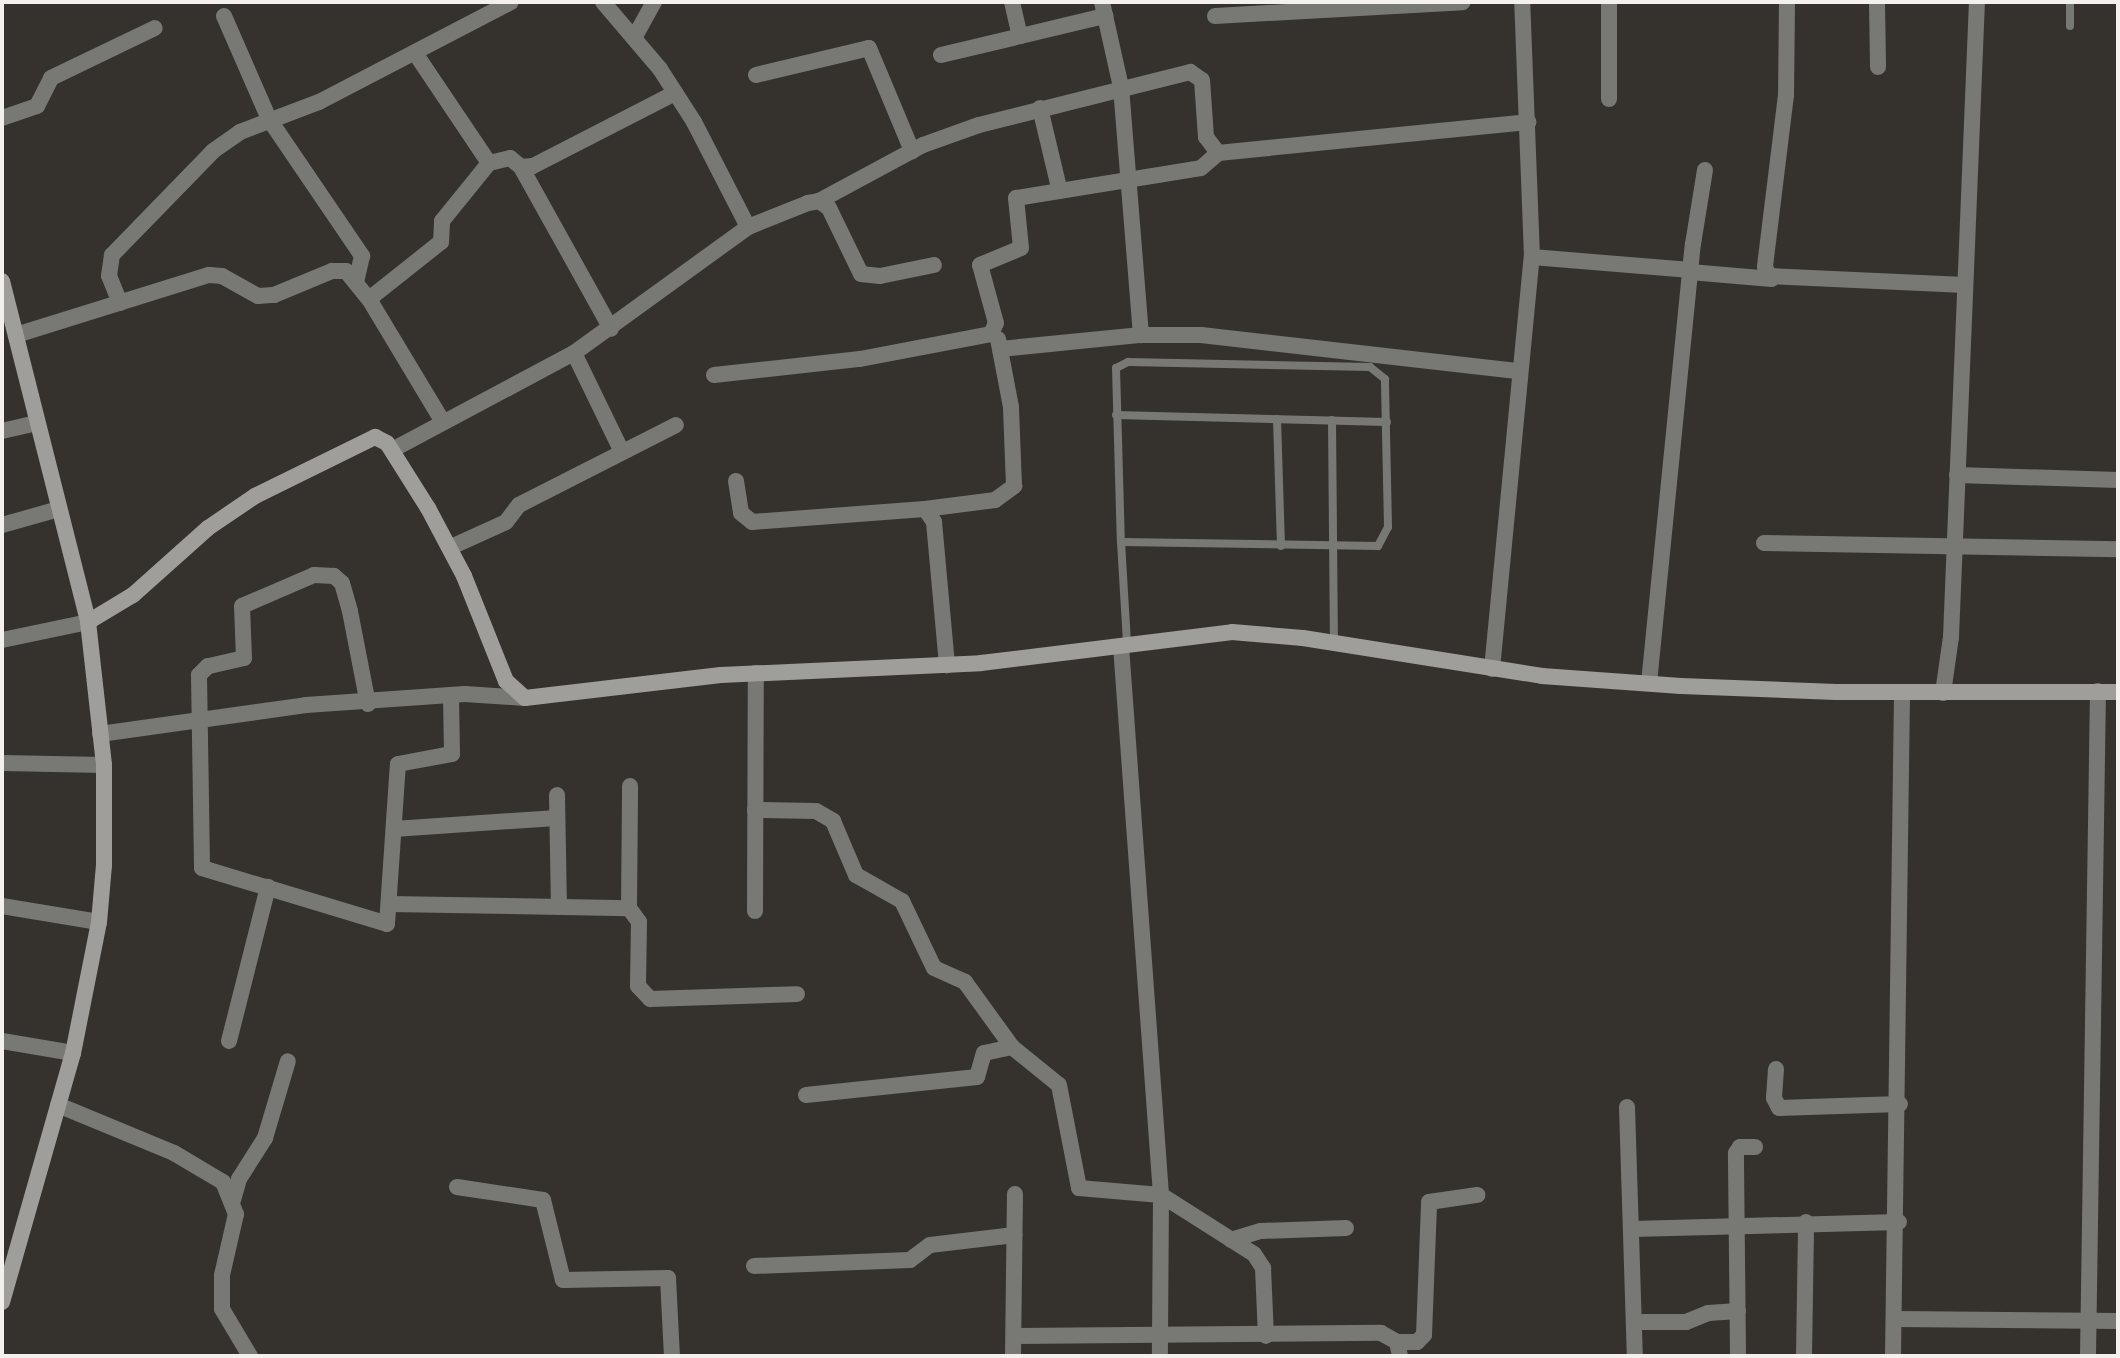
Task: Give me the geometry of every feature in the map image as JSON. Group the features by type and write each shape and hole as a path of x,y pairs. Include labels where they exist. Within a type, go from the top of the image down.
{"street":[{"path":"120,303 109,276 112,255 213,151 269,119 319,102 511,2"},
{"path":"603,2 675,93 748,227"},
{"path":"634,38 654,2"},
{"path":"1012,2 1020,36"},
{"path":"1215,16 1463,2"},
{"path":"1492,669 1532,257 1522,2"},
{"path":"1609,2 1609,99"},
{"path":"1772,279 1765,267 1786,95 1787,2"},
{"path":"1877,2 1878,67"},
{"path":"1943,693 1954,548 1977,2"},
{"path":"941,55 1020,36 1103,9 1121,87 1131,177 1141,335"},
{"path":"224,16 269,119 357,247 362,267 356,281"},
{"path":"2,118 37,106 51,78 155,28"},
{"path":"756,75 869,48 912,151"},
{"path":"415,53 489,163"},
{"path":"392,450 574,353 748,227 819,201 912,151 1040,108 1121,87 1197,73 1204,89 1206,137 1218,153"},
{"path":"521,167 675,93"},
{"path":"1040,108 1059,188"},
{"path":"736,481 741,513 752,522 925,509 995,500 1014,486 1011,407 980,265 1021,248 1016,198 1059,188 1201,168 1218,153 1528,122"},
{"path":"369,299 441,242 442,221 489,163 510,158 521,167 611,329"},
{"path":"1649,683 1690,271 1705,170"},
{"path":"819,201 829,208 861,274 880,276 934,265"},
{"path":"1532,257 1772,279 1965,285"},
{"path":"16,335 209,275 222,276 258,296 274,295 332,271 346,271 369,299 443,422"},
{"path":"2,281 88,622 104,765 99,922 73,1053 2,1302"},
{"path":"714,375 906,352 996,330"},
{"path":"1000,349 1141,335 1301,343 1519,371"},
{"path":"574,353 622,452"},
{"path":"2,431 37,423"},
{"path":"451,547 506,522 519,505 676,425"},
{"path":"2,640 88,622 133,595 208,528 255,496 363,439 375,437 392,450 451,547 506,681 525,698"},
{"path":"1957,475 2118,480"},
{"path":"2,525 59,509"},
{"path":"925,509 934,522 947,665"},
{"path":"1764,543 2118,549"},
{"path":"368,704 342,583 324,573 242,606 244,658 201,670 203,719 198,859 210,872 268,887 383,926 390,920 398,764 447,757 453,750 451,695"},
{"path":"100,734 306,705 368,704 451,695 525,698 756,673 947,665 1232,632 1334,643 1492,669 1649,683 1902,693 2118,692"},
{"path":"1124,645 1161,1195 1160,1356"},
{"path":"755,911 756,673"},
{"path":"2088,1356 2098,691"},
{"path":"1893,1356 1899,1222 1902,693"},
{"path":"2,763 104,765"},
{"path":"630,786 629,908 639,922 638,986 650,999 797,994"},
{"path":"557,795 559,907"},
{"path":"755,810 816,811 833,821 856,875 902,901 928,959 965,982 1012,1047 1059,1085 1079,1188 1161,1195 1254,1254 1263,1268 1266,1336"},
{"path":"394,829 557,818"},
{"path":"229,1041 268,887"},
{"path":"390,904 629,908"},
{"path":"2,906 99,922"},
{"path":"2,1041 73,1053"},
{"path":"806,1095 968,1079 981,1073 984,1053 1012,1047"},
{"path":"233,1200 239,1179 265,1138 288,1061"},
{"path":"1776,1069 1774,1098 1779,1108 1900,1104"},
{"path":"58,1105 205,1168 223,1182 233,1200 236,1214 220,1292 222,1309 250,1356"},
{"path":"1627,1107 1635,1356"},
{"path":"1738,1353 1736,1153 1740,1147 1755,1147"},
{"path":"457,1187 543,1200 563,1280 668,1278 672,1356"},
{"path":"1013,1356 1015,1194"},
{"path":"1015,1336 1381,1333 1398,1349 1417,1342 1424,1335 1429,1202 1477,1195"},
{"path":"1632,1229 1806,1222 1899,1222"},
{"path":"1804,1356 1806,1222"},
{"path":"1231,1240 1261,1231 1346,1228"},
{"path":"754,1266 910,1260 930,1245 1014,1235"},
{"path":"1634,1322 1686,1322 1708,1313 1738,1311"},
{"path":"1896,1319 2118,1321"}],"lane":[{"path":"2070,2 2070,26"},
{"path":"1121,542 1366,549 1385,538 1385,379 1370,367 1128,362 1114,374 1124,645"},
{"path":"1116,415 1387,422"},
{"path":"1277,419 1281,546"},
{"path":"1332,420 1334,643"}]}
